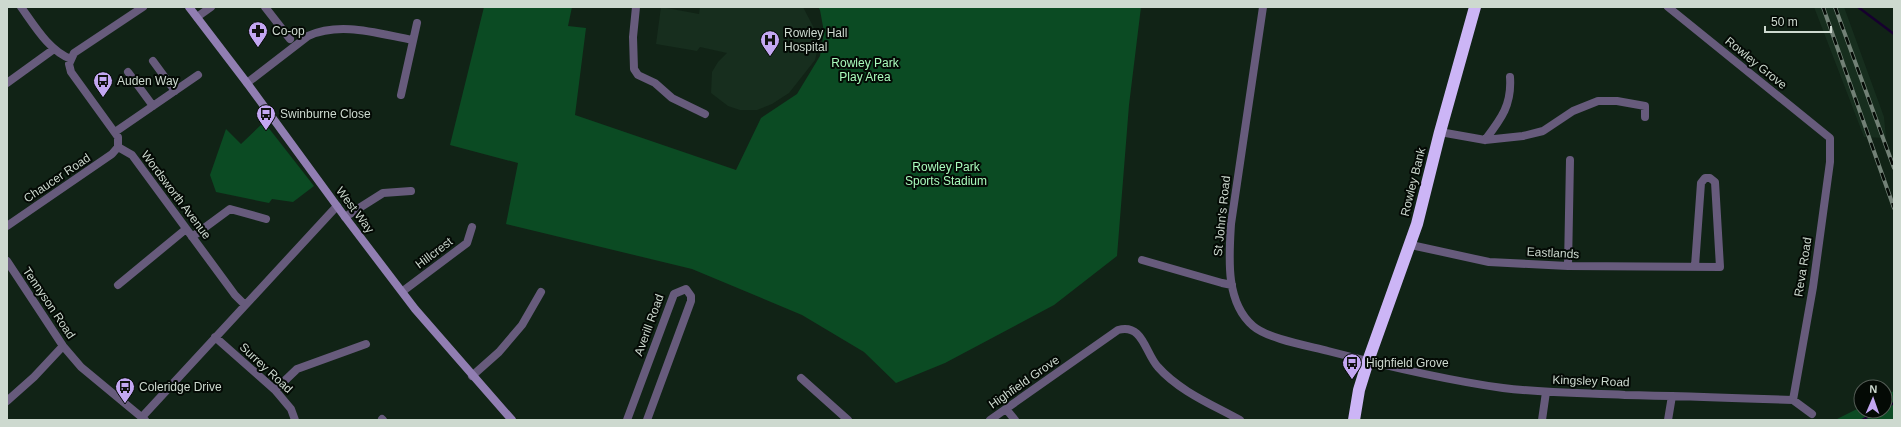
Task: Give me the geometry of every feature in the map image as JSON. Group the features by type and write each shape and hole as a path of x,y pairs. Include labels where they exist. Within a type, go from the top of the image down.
{"highway":[{"name":"Rowley Bank","path":"1354,420 1359,390 1368,361 1411,245 1440,132 1475,7"}],"street":[{"path":"21,7 54,49 62,56 71,59"},
{"path":"118,147 119,142 115,132 71,72 69,64 78,50 142,7"},
{"name":"West Way","path":"189,7 247,83 272,120 403,291 415,309 512,420"},
{"path":"197,17 211,7"},
{"path":"265,7 290,39"},
{"path":"636,7 634,69 638,75 655,83 672,98 705,114"},
{"name":"St John's Road","path":"1263,7 1231,224 1229,257 1232,284 1241,311 1254,327 1262,332 1368,361"},
{"name":"Rowley Grove","path":"1668,7 1830,138"},
{"path":"401,95 417,22"},
{"path":"247,83 308,36 319,31 347,28 413,40"},
{"path":"7,82 54,49"},
{"path":"153,61 175,91"},
{"path":"128,72 153,106"},
{"path":"115,132 198,75"},
{"path":"1485,140 1504,115 1511,92 1510,77"},
{"path":"1440,132 1485,140 1523,136 1543,131 1574,111 1598,101 1618,101 1645,106 1645,117"},
{"name":"Reva Road","path":"1793,400 1813,287 1830,162 1830,138"},
{"name":"Chaucer Road","path":"7,226 112,154 118,147"},
{"name":"Wordsworth Avenue","path":"118,147 132,155 235,295 245,305"},
{"path":"1568,266 1570,160"},
{"name":"Eastlands","path":"1411,245 1489,262 1568,266 1720,267 1715,182 1710,178 1705,178 1701,183 1695,266"},
{"path":"345,217 383,193 411,190"},
{"path":"144,418 215,337 337,206"},
{"path":"192,237 230,209 266,219"},
{"name":"Hillcrest","path":"403,291 467,243 472,227"},
{"path":"118,285 186,229"},
{"path":"1142,260 1222,283 1232,284"},
{"name":"Tennyson Road","path":"7,261 63,346 81,367 144,418"},
{"name":"Averill Road","path":"627,420 674,294 686,289 691,296 692,301 647,420"},
{"path":"472,376 499,352 522,325 541,292"},
{"name":"Highfield Grove","path":"990,420 1118,330 1123,329 1133,330 1138,333 1151,358 1164,373 1195,394 1240,420"},
{"name":"Surrey Road","path":"215,337 275,390 292,409 295,420"},
{"path":"275,390 297,369 366,344"},
{"path":"7,401 34,377 63,346"},
{"name":"Kingsley Road","path":"1368,361 1503,388 1546,392 1793,400"},
{"path":"801,378 848,420"},
{"path":"1542,420 1546,392"},
{"path":"1668,420 1672,396"},
{"path":"1793,400 1812,414"},
{"path":"1006,409 1015,420"}],"shaded area":[{"name":"Rowley Hall Hospital","path":"661,7 699,14 700,7 803,7 816,32 818,48 815,60 789,93 772,104 757,110 740,110 728,106 711,93 712,72 718,62 727,53 700,47 697,51 656,44"},
{"path":"1814,7 1844,7 1884,117 1886,138 1864,137"}],"green space":[{"name":"Rowley Park Sports Stadium","path":"484,7 572,7 568,26 586,28 575,115 736,170 761,118 797,94 820,56 824,32 820,10 818,7 1141,7 1129,105 1117,256 1054,305 945,363 896,383 864,352 802,315 692,269 506,224 518,163 450,145"},
{"path":"264,122 314,186 293,202 272,199 269,203 216,192 210,175 226,129 241,144"},
{"path":"1893,391 1894,420 1835,420 1853,411 1853,419 1893,419"}],"waterway":[{"path":"1858,7 1894,34"}],"railway":[{"path":"1823,7 1894,208"},
{"path":"1835,7 1894,168"}],"place":[{"name":"Co-op","path":"258,48"},
{"name":"Rowley Hall Hospital","path":"770,57"},
{"name":"Auden Way","path":"103,98"},
{"name":"Swinburne Close","path":"266,131"},
{"name":"Highfield Grove","path":"1352,380"},
{"name":"Coleridge Drive","path":"125,404"}],"park label":[{"name":"Rowley Park Play Area","path":"865,70"}]}
